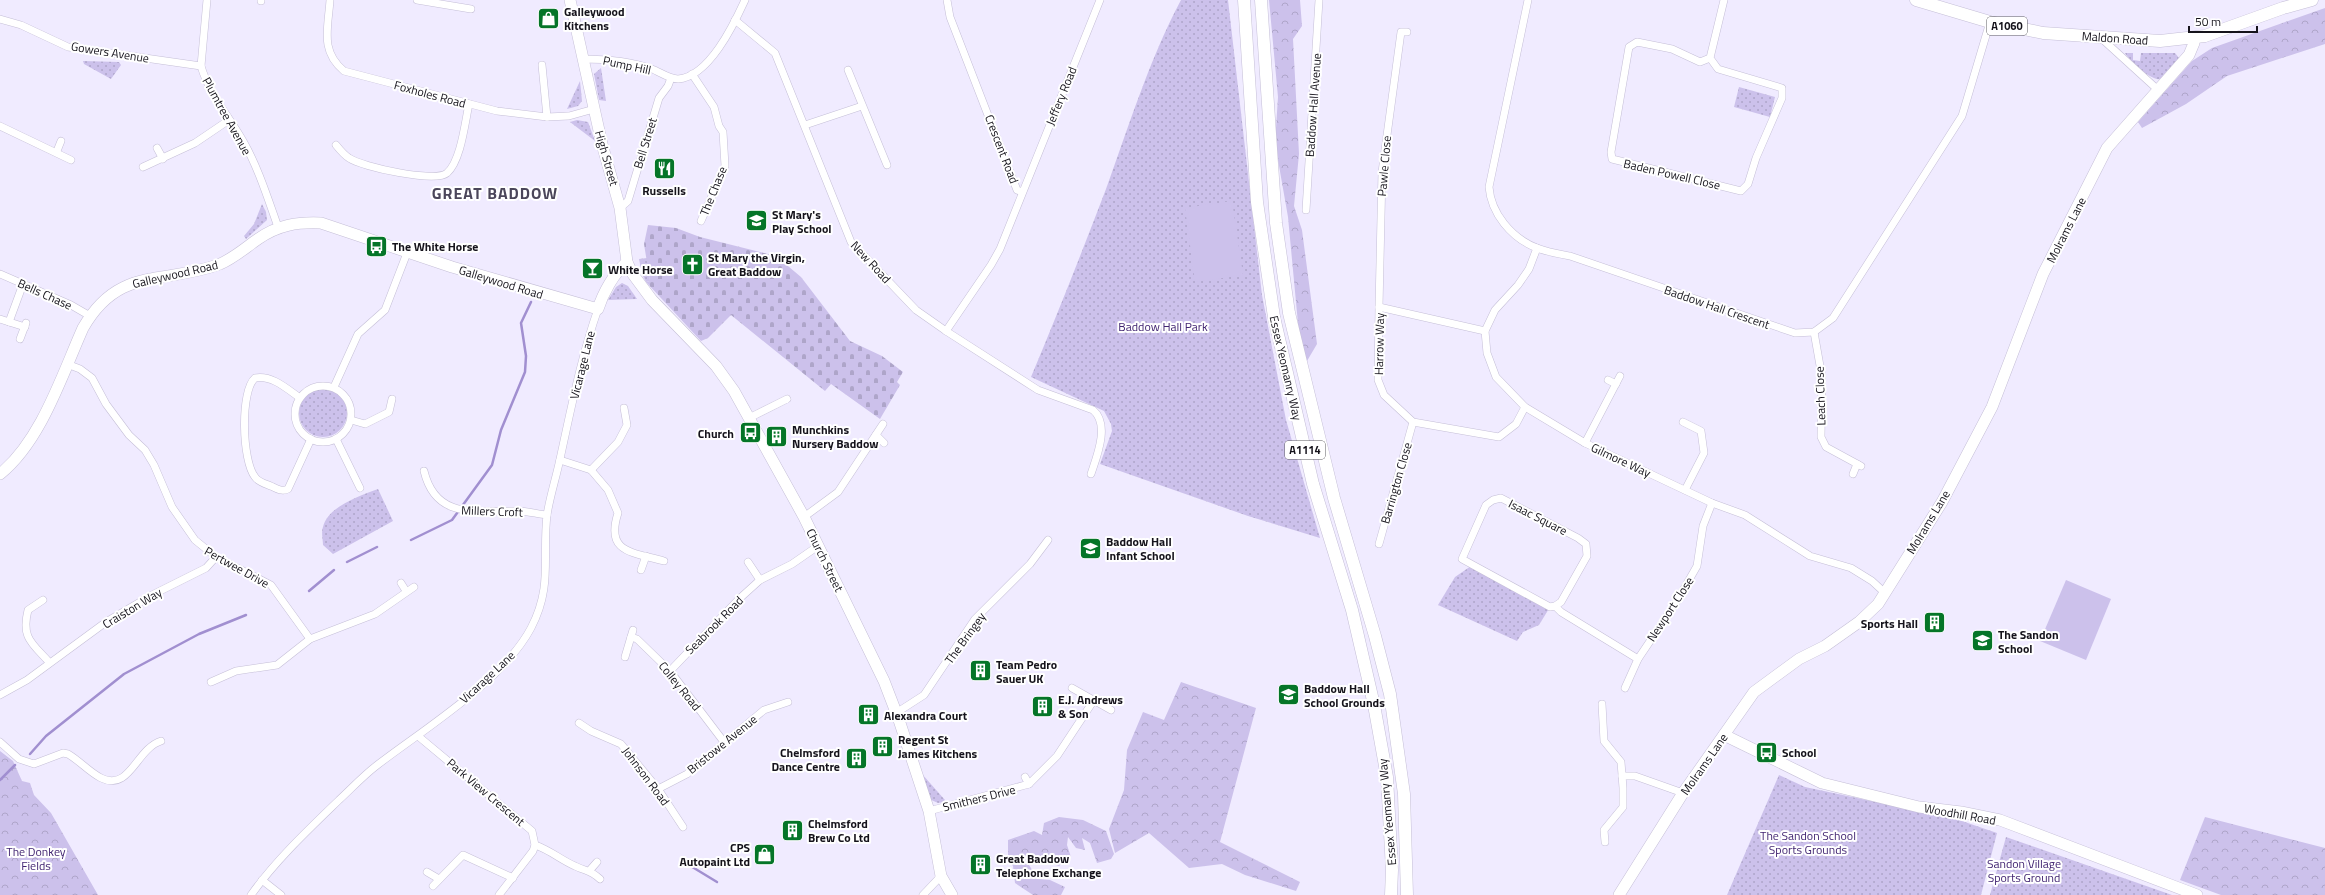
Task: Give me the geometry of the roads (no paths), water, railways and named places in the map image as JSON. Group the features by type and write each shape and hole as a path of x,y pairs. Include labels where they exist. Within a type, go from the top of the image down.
{"main road":[{"name":"Essex Yeomanry Way","path":"1244,0 1257,202 1274,317 1313,484 1352,610 1374,706 1387,777 1392,870 1391,895"},
{"name":"Essex Yeomanry Way","path":"1261,0 1276,223 1289,313 1334,498 1375,636 1390,694 1404,794 1407,895"},
{"name":"Maldon Road","path":"1916,0 1990,22 2043,33 2138,40 2194,38 2225,30 2276,10 2312,0"}],"street":[{"name":"Plumtree Avenue","path":"207,0 201,66 229,120 243,141 278,227"},
{"name":"Foxholes Road","path":"330,0 328,53 334,63 344,71 497,111 547,117 569,116 594,109"},
{"path":"417,0 445,3 471,10"},
{"name":"High Street","path":"570,0 602,144 620,208 627,262"},
{"path":"671,78 677,79 692,74 718,51 744,0"},
{"name":"Crescent Road","path":"946,331 991,266 1022,192 1017,190 950,17 947,0"},
{"name":"Jeffery Road","path":"1022,192 1100,0"},
{"name":"Baddow Hall Avenue","path":"1306,210 1319,0"},
{"name":"Baddow Hall Crescent","path":"1528,0 1489,186 1490,201 1499,217 1513,233 1537,248 1570,256 1795,333 1814,332"},
{"path":"1710,58 1724,0"},
{"name":"Gowers Avenue","path":"0,19 21,25 68,47 201,66"},
{"name":"New Road","path":"735,20 775,52 851,242 916,310 946,331 1038,390 1093,410 1099,415 1102,428 1090,474"},
{"path":"1814,332 1833,318 1962,116 1990,22"},
{"name":"Pawle Close","path":"1379,307 1382,172 1401,32 1407,32"},
{"path":"2101,38 2157,89"},
{"name":"Molrams Lane","path":"1619,895 1683,793 1754,692 1799,659 1825,646 1860,622 1878,604 1942,502 1992,407 2043,274 2107,148 2157,89 2189,55 2194,43 2194,38"},
{"name":"Baden Powell Close","path":"1637,42 1672,49 1700,62 1710,58 1718,69 1782,88 1782,98 1756,158 1748,184 1741,191 1612,159 1610,152 1629,47 1637,42"},
{"name":"Pump Hill","path":"582,59 627,63 652,69 671,78"},
{"path":"542,65 547,117"},
{"path":"848,70 887,165"},
{"name":"The Chase","path":"692,74 714,108 719,126 723,132 725,166 700,221"},
{"name":"Bell Street","path":"620,208 628,201 659,98 668,86 671,78"},
{"path":"336,145 349,158 371,166 406,174 438,176 446,174 452,167 457,154 469,104"},
{"path":"805,125 862,106"},
{"path":"143,167 195,143 229,120"},
{"path":"0,126 56,151 71,160"},
{"path":"56,151 61,141"},
{"path":"157,148 163,158"},
{"name":"Galleywood Road","path":"0,474 16,457 40,422 90,316 119,289 148,278 205,269 222,263 278,227 299,222 321,223 407,253 547,296 598,309"},
{"path":"1485,331 1495,310 1518,286 1529,269 1537,248"},
{"path":"334,387 358,334 385,310 407,253"},
{"path":"598,309 602,296 621,267 627,262"},
{"name":"Church Street","path":"627,262 635,278 652,300 716,366 734,391 804,517 880,674 896,713 929,812 941,876 952,895"},
{"name":"Bells Chase","path":"0,274 90,316"},
{"path":"9,322 23,284"},
{"name":"Harrow Way","path":"1413,422 1384,395 1378,380 1379,307 1485,331"},
{"name":"Vicarage Lane","path":"251,895 262,880 310,828 374,767 418,736 498,669 514,654 531,628 543,594 547,573 547,515 575,390 598,309"},
{"path":"0,319 25,325 20,339"},
{"name":"Gilmore Way","path":"1485,331 1487,353 1496,377 1524,408 1585,443 1712,503 1745,516 1810,556 1851,568 1872,581 1885,593"},
{"name":"Leach Close","path":"1814,332 1822,377 1821,437 1826,447 1859,465 1853,474"},
{"name":"Pertwee Drive","path":"67,364 80,369 92,378 106,404 129,435 145,450 154,464 172,508 195,540 216,557 271,584 310,639"},
{"path":"1585,443 1620,376"},
{"path":"300,398 276,381 266,378 255,378 249,384 244,418 244,446 246,456 255,477 280,490 288,489 311,439"},
{"path":"1608,380 1616,384"},
{"path":"325,385 334,387 344,394 350,405 351,420 343,434 328,442 311,439 303,434 295,416 296,406 300,398 306,390 315,386 325,385"},
{"path":"351,420 365,424 389,412 392,399"},
{"path":"749,418 787,400"},
{"path":"591,470 618,442 627,425 624,408"},
{"path":"1413,422 1499,437 1516,424 1524,408"},
{"name":"Barrington Close","path":"1379,544 1413,422"},
{"path":"1683,422 1701,432 1704,452 1685,490"},
{"path":"804,517 838,492 883,424"},
{"path":"876,435 884,443"},
{"path":"336,439 360,488"},
{"path":"560,460 591,470 608,490 617,506 618,512 614,527 615,540 622,548 664,561"},
{"name":"Millers Croft","path":"424,472 423,482 437,498 454,510 463,512 520,511 547,515"},
{"name":"Isaac Square","path":"1501,498 1578,538 1586,544 1587,556 1561,602 1555,606 1550,608 1462,560 1486,505 1493,500 1501,498"},
{"name":"Newport Close","path":"1625,688 1638,659 1677,601 1697,566 1703,526 1712,503"},
{"name":"The Bringey","path":"896,713 924,695 976,620 1030,564 1048,540"},
{"name":"Seabrook Road","path":"670,670 739,599 760,580 792,564 818,546"},
{"path":"642,570 646,556"},
{"name":"Craiston Way","path":"0,695 27,680 49,662 106,622 139,602 206,568 216,557"},
{"path":"748,562 760,580"},
{"path":"401,583 406,591"},
{"path":"211,682 236,671 277,665 310,639 375,614 406,591 414,587"},
{"path":"43,600 28,610 26,635 49,662"},
{"name":"Isaac Square","path":"1555,606 1560,612 1638,659"},
{"name":"Colley Road","path":"625,657 632,633 670,670 724,742"},
{"path":"1072,688 1111,710"},
{"name":"Smithers Drive","path":"929,812 1029,784 1056,756 1094,700"},
{"name":"Bristowe Avenue","path":"658,789 687,774 764,710 788,702"},
{"path":"1602,704 1604,741 1621,762 1623,807 1604,830 1606,842"},
{"name":"Johnson Road","path":"580,723 591,731 621,744 658,789 683,827"},
{"name":"Woodhill Road","path":"1724,735 1822,783 1919,807 1967,813 2000,820 2197,895"},
{"name":"Park View Crescent","path":"418,736 532,831 535,845"},
{"path":"0,742 19,759 34,764 63,753 68,754 100,777 111,781 124,778 149,746 161,741"},
{"path":"1622,776 1635,776 1683,793"},
{"name":"Smithers Drive","path":"1025,777 1029,784"},
{"path":"500,895 535,845 548,849 575,867 590,870 600,879"},
{"path":"433,886 463,855 513,878"},
{"path":"590,870 597,862"},
{"path":"427,872 439,879"},
{"path":"923,895 941,876"},
{"path":"262,880 281,895"}],"waterway":[{"path":"411,540 452,520 492,465 501,430 525,372 526,356 521,323 531,302"},
{"path":"347,562 377,547"},
{"path":"309,591 334,570"},
{"path":"30,754 46,736 124,674 199,634 246,615"},
{"path":"0,780 15,765"},
{"path":"689,865 717,882"}],"place":[{"name":"Galleywood Kitchens","path":"548,18"},
{"name":"Russells","path":"664,169"},
{"name":"St Mary's Play School","path":"756,221"},
{"name":"The White Horse","path":"376,246"},
{"name":"St Mary the Virgin, Great Baddow","path":"692,264"},
{"name":"White Horse","path":"592,269"},
{"name":"Church","path":"750,433"},
{"name":"Munchkins Nursery Baddow","path":"777,436"},
{"name":"Baddow Hall Infant School","path":"1090,548"},
{"name":"Sports Hall","path":"1934,623"},
{"name":"The Sandon School","path":"1982,641"},
{"name":"Team Pedro Sauer UK","path":"980,671"},
{"name":"Baddow Hall School Grounds","path":"1288,695"},
{"name":"E.J. Andrews & Son","path":"1042,706"},
{"name":"Alexandra Court","path":"868,715"},
{"name":"Regent St James Kitchens","path":"883,746"},
{"name":"School","path":"1766,752"},
{"name":"Chelmsford Dance Centre","path":"856,759"},
{"name":"Chelmsford Brew Co Ltd","path":"793,830"},
{"name":"CPS Autopaint Ltd","path":"765,854"},
{"name":"Great Baddow Telephone Exchange","path":"981,865"}],"district":[{"name":"GREAT BADDOW","path":"495,193"}],"park label":[{"name":"Baddow Hall Park","path":"1163,326"},
{"name":"The Sandon School Sports Grounds","path":"1808,842"},
{"name":"The Donkey Fields","path":"36,858"},
{"name":"Sandon Village Sports Ground","path":"2024,870"}]}
